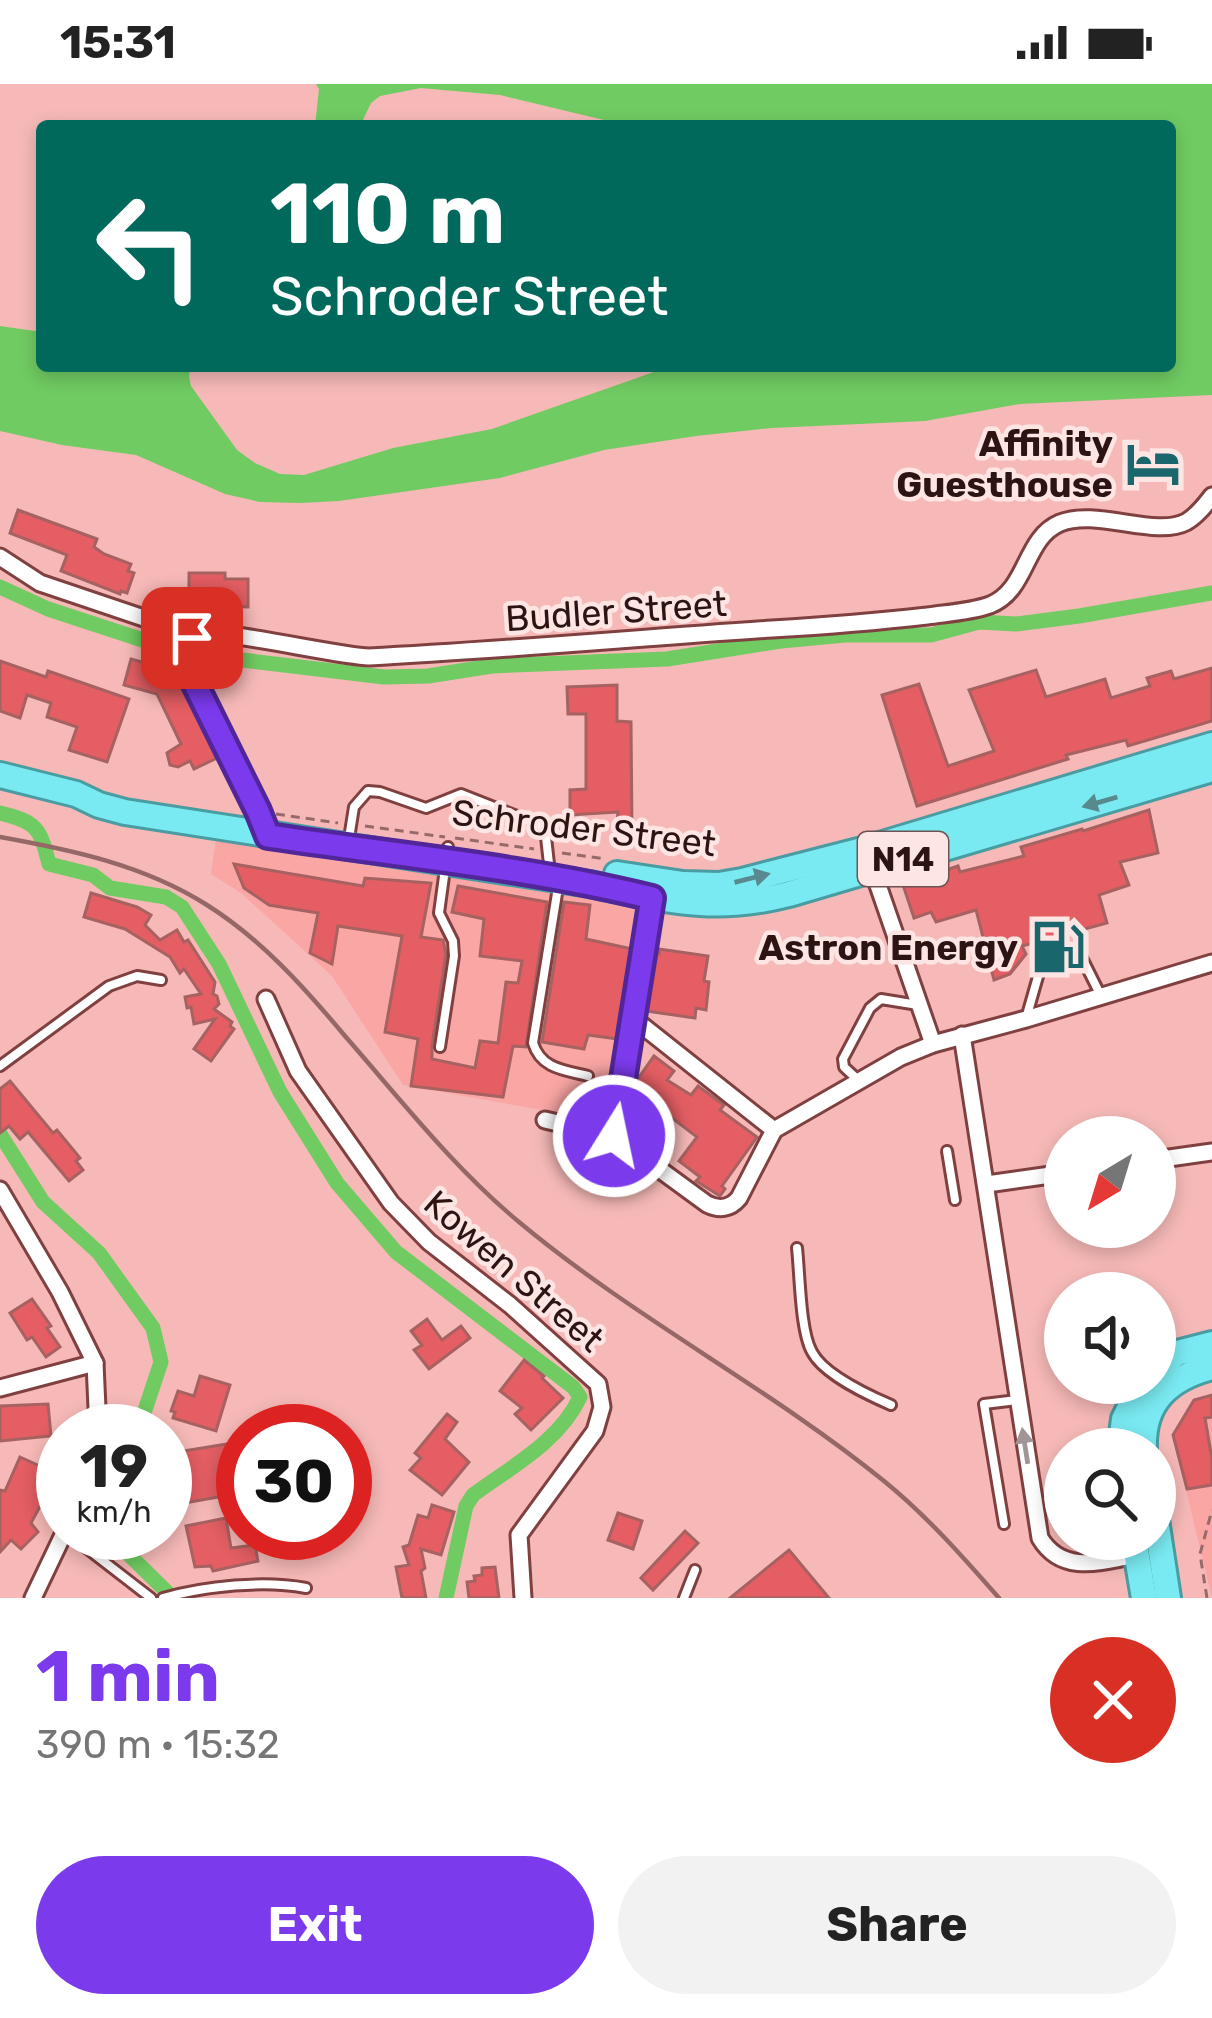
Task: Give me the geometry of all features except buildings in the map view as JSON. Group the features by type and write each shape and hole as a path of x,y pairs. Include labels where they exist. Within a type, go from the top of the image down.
{"highway":[{"name":"Schroder Street","path":"869,859 1212,745"},
{"name":"Schroder Street","path":"0,775 76,794 101,791 448,854 552,865 654,890 719,885 869,859 1212,769"},
{"name":"Schroder Street","path":"263,822 351,828 448,854"},
{"path":"1176,1354 1212,1344"},
{"path":"1146,1428 1147,1418 1166,1389 1212,1366"},
{"path":"1144,1560 1144,1598"},
{"path":"1150,1560 1168,1598"}],"street":[{"name":"Budler Street","path":"189,648 212,633 369,657 538,648 957,613 1008,594 1042,537 1062,522 1089,519 1171,526 1186,522 1212,496"},
{"path":"0,557 40,583 189,648 190,678 263,822"},
{"path":"869,859 932,1044"},
{"path":"614,1136 654,890"},
{"path":"545,1120 614,1136 707,1204 730,1206 739,1198 774,1130 902,1057 932,1044 1212,963"},
{"name":"Kowen Street","path":"266,999 298,1071 391,1203 429,1242 510,1305 598,1384 602,1407 595,1431 519,1535 524,1598"},
{"path":"634,1019 774,1130"},
{"path":"962,1035 1044,1545"},
{"path":"1176,1157 1212,1152"},
{"path":"987,1184 1044,1176"},
{"path":"0,1190 72,1312 94,1363 96,1404"},
{"path":"0,1388 94,1363"},
{"path":"33,1598 52,1560"}],"lane":[{"path":"351,828 354,808 368,791 426,808 461,794 535,823 544,832 552,865 533,1042 548,1065 588,1076"},
{"path":"440,1047 454,956 453,941 439,913 448,854"},
{"path":"1026,1019 1043,965 1081,956 1101,995"},
{"path":"0,1066 110,986 137,976 161,980"},
{"path":"861,1081 843,1063 872,1005 881,999 919,1005"},
{"path":"947,1151 955,1200"},
{"path":"797,1248 807,1338 815,1358 891,1405"},
{"path":"1004,1524 985,1404 1016,1392"},
{"path":"102,1560 152,1598"},
{"path":"684,1598 695,1570"},
{"path":"165,1597 277,1582 306,1588"}],"path":[{"path":"263,822 351,828 552,865 616,860"},
{"path":"1207,1598 1199,1554 1212,1510"}],"shaded area":[{"path":"316,84 1212,84 1212,395 1020,404 925,421 696,436 604,450 500,478 300,503 260,502 225,494 136,455 0,431 0,326 36,331 36,372 190,372 191,386 237,450 280,474 304,475 393,448 492,429 654,372 1176,372 1176,120 604,120 500,95 421,88 380,96 363,120 316,120"},
{"path":"216,840 648,904 608,1122 403,1085 332,976 241,893 211,874"},
{"path":"1212,1395 1212,1598 1176,1448 1176,1430 1194,1400"}],"waterway":[{"path":"0,587 48,609 164,647 384,677 492,666 667,659 845,635 931,635 979,622 1016,624 1212,593"},
{"path":"0,813 35,828 49,864 93,875 110,888 166,897 182,907 219,964 280,1092 337,1183 396,1252 580,1397 547,1440 473,1495 466,1506 446,1598"},
{"path":"0,1134 43,1202 99,1253 153,1328 161,1362 147,1404"},
{"path":"134,1560 173,1598"}],"railway":[{"path":"0,837 133,869 183,891 227,918 298,982 495,1201 608,1290 794,1414 884,1481 999,1598"}],"place":[{"name":"Affinity Guesthouse","path":"1153,464"},
{"name":"Astron Energy","path":"1058,947"}],"route":[{"path":"192,638 187,646 187,668 268,836 590,884 652,898 614,1136"}]}
